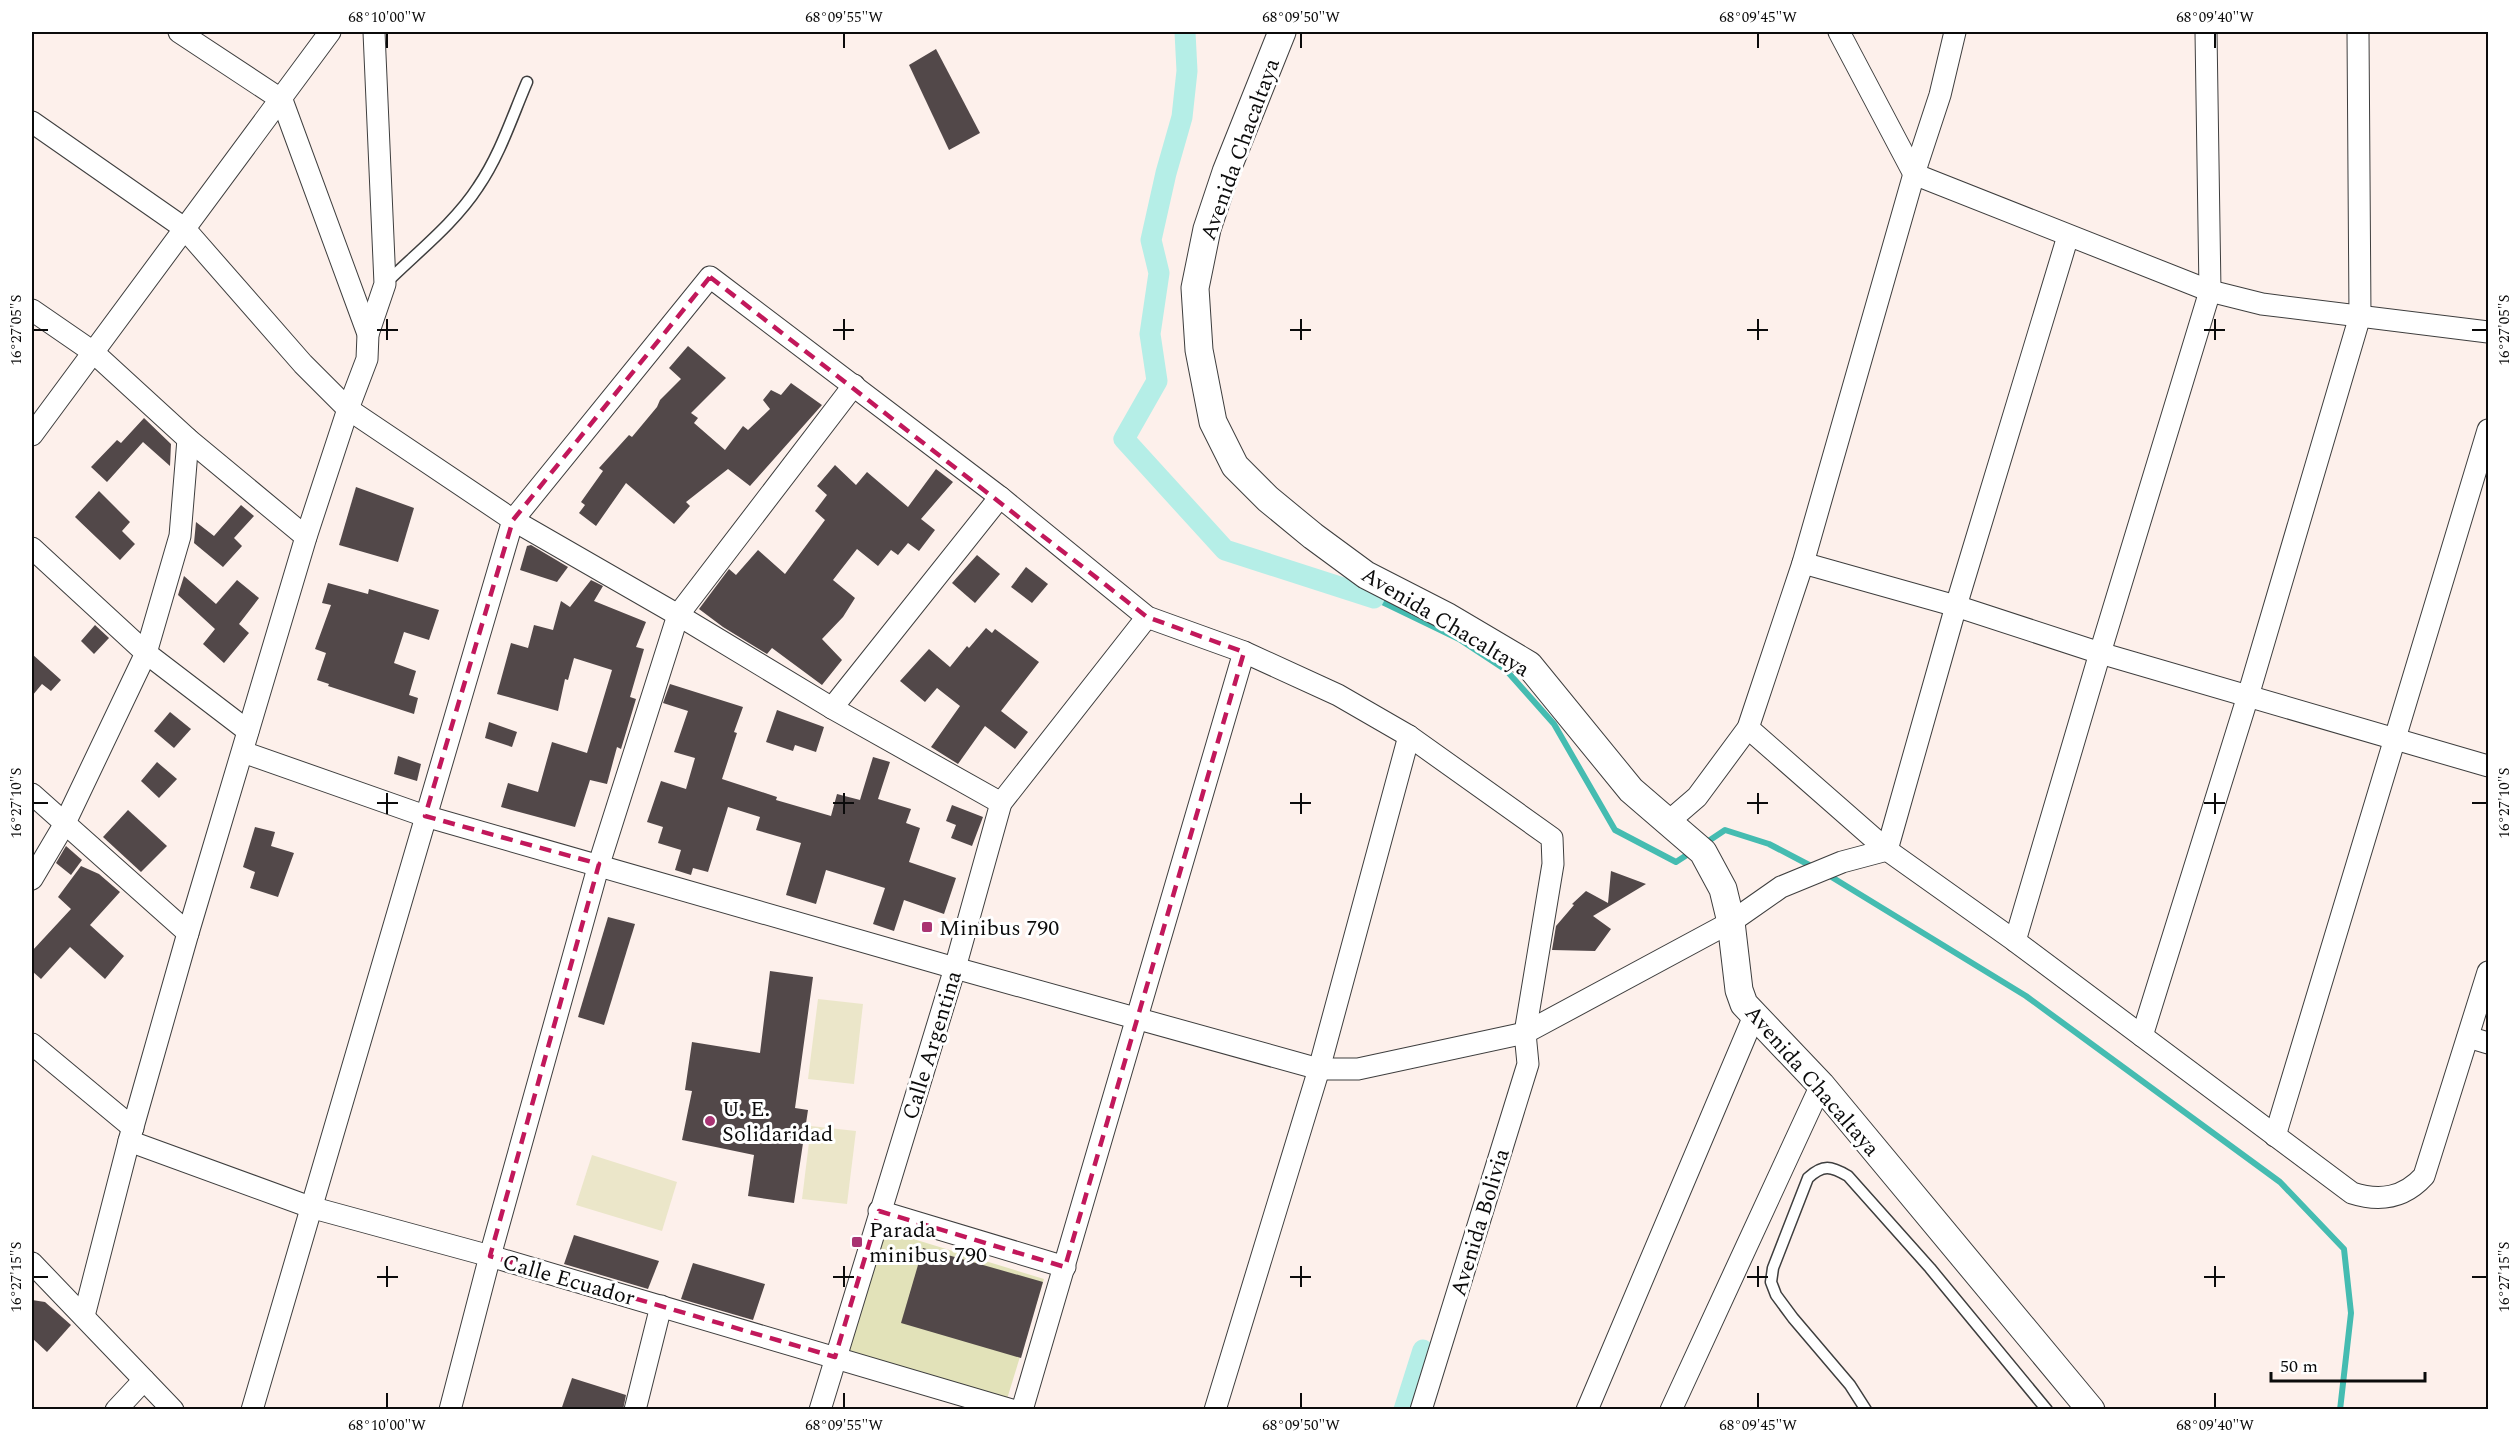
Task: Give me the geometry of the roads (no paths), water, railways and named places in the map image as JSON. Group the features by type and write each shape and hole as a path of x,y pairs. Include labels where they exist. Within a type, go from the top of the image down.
{"street":[{"path":"179,32 282,100 368,334"},
{"path":"32,435 184,228 282,100 330,32"},
{"path":"84,1316 131,1135 188,933 306,537 367,359 368,334 385,284 374,32"},
{"name":"Avenida Chacaltaya","path":"1282,32 1226,172 1207,229 1195,288 1199,350 1213,422 1235,466 1268,499 1366,575 1448,617 1529,665 1631,790 1703,852 1723,889 1731,922 1739,990 1744,1004 1821,1085 2091,1410"},
{"path":"1839,32 1914,174 2210,291 2262,304 2488,332"},
{"path":"1668,822 1697,797 1748,728 1803,563 1914,174 1940,95 1955,32"},
{"path":"2015,941 2210,291 2206,32"},
{"path":"2142,1036 2248,696 2360,316 2358,32"},
{"path":"32,122 184,228 303,364 348,409 513,520 678,615 832,708 1001,803"},
{"path":"1887,850 1956,606 2068,236"},
{"path":"252,1410 513,520 710,277 1000,497 1147,617 1244,652 1338,695 1409,736 1319,1069 1215,1410"},
{"path":"32,310 93,352 188,439 306,537"},
{"path":"450,1410 490,1256 599,864 678,615 854,385"},
{"path":"2275,1136 2488,430"},
{"path":"32,879 64,825 147,653 180,536 188,439"},
{"path":"832,708 1000,497"},
{"path":"32,548 245,742 425,816 599,864 955,968 1319,1069 1358,1069 1525,1033 1731,922 1781,887 1842,862 1887,850"},
{"path":"1803,563 1956,606 2100,653 2488,766"},
{"name":"Calle Argentina","path":"820,1410 955,968 1001,803 1147,617"},
{"path":"1022,1410 1244,652"},
{"path":"1748,728 1887,850 2015,941 2352,1193 2376,1198 2389,1197 2409,1190 2424,1176 2479,1040 2488,972"},
{"name":"Avenida Bolivia","path":"1409,736 1552,838 1553,864 1525,1033 1528,1064 1421,1410"},
{"path":"32,794 64,825 188,933"},
{"path":"1587,1410 1754,1016"},
{"name":"Calle Ecuador","path":"32,1044 131,1135 310,1207 490,1256 1012,1410"},
{"path":"1671,1410 1821,1085"},
{"path":"879,1211 1065,1267"},
{"path":"32,1263 173,1410"},
{"path":"635,1410 661,1306"},
{"path":"116,1410 144,1380"}],"lane":[{"path":"385,284 455,215 478,188 497,154 527,82"},
{"name":"Avenida Chacaltaya","path":"1866,1410 1850,1385 1792,1318 1776,1295 1771,1282 1773,1268 1808,1178 1818,1170 1834,1168 1848,1176 1930,1268 2047,1410"}],"waterway":[{"path":"1185,32 1187,71 1182,117 1166,173 1151,240 1159,273 1150,334 1157,381 1124,439 1225,550 1374,598"},
{"path":"1374,598 1459,639 1506,670 1554,724 1615,830 1676,862 1693,851"},
{"path":"1704,844 1725,830 1769,844 1813,867"},
{"path":"1825,873 2026,996 2280,1182 2344,1249 2351,1313 2340,1410"},
{"path":"1404,1410 1423,1350"}],"place":[{"name":"Minibus 790","path":"927,927"},
{"name":"U. E. Solidaridad","path":"710,1121"},
{"name":"Parada minibus 790","path":"857,1242"}]}
